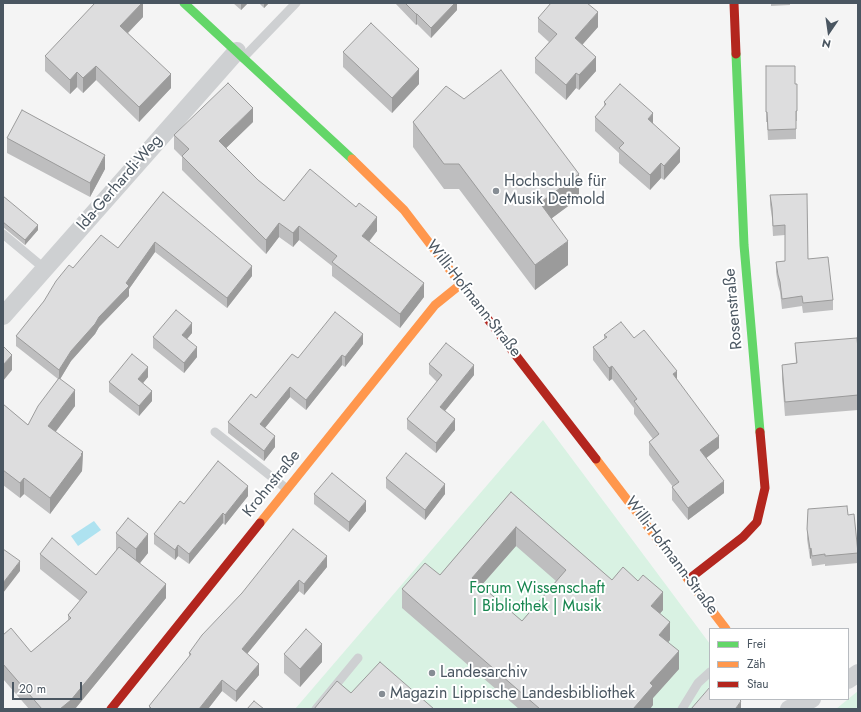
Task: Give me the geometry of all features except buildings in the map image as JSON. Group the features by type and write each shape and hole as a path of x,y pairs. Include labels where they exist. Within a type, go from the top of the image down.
{"street":[{"name":"Willi-Hofmann-Straße","path":"184,3 344,151 404,210 725,628"},
{"name":"Rosenstraße","path":"689,579 743,538 757,522 765,488 744,245 734,3"},
{"name":"Ida-Gerhardi-Weg","path":"3,316 240,55"},
{"name":"Krohnstraße","path":"111,709 435,305 461,284"},
{"path":"849,679 858,673"},
{"path":"781,700 789,709 810,700"}],"lane":[{"path":"240,55 296,3"},
{"path":"3,234 44,270"},
{"path":"214,432 287,489"},
{"path":"316,709 358,658"},
{"path":"682,709 698,683 709,673"}],"green space":[{"name":"Forum Wissenschaft | Bibliothek | Musik","path":"543,420 709,643 709,687 693,709 295,709"},
{"path":"858,691 858,709 836,709 849,700"}],"water":[{"path":"94,521 101,530 78,546 71,536"}],"traffic: fast":[{"path":"184,3 352,159"},
{"path":"736,54 744,245 760,432"}],"traffic: slow":[{"path":"352,159 404,210 463,287"},
{"path":"260,523 435,305 461,284"},
{"path":"596,459 725,628"}],"traffic: jam":[{"path":"734,3 736,54"},
{"path":"463,287 596,459"},
{"path":"689,579 743,537 757,522 765,488 760,432"},
{"path":"111,709 260,523"}],"place":[{"name":"Hochschule für Musik Detmold","path":"496,191"},
{"name":"Landesarchiv","path":"432,673"},
{"name":"Magazin Lippische Landesbibliothek","path":"382,694"}]}
